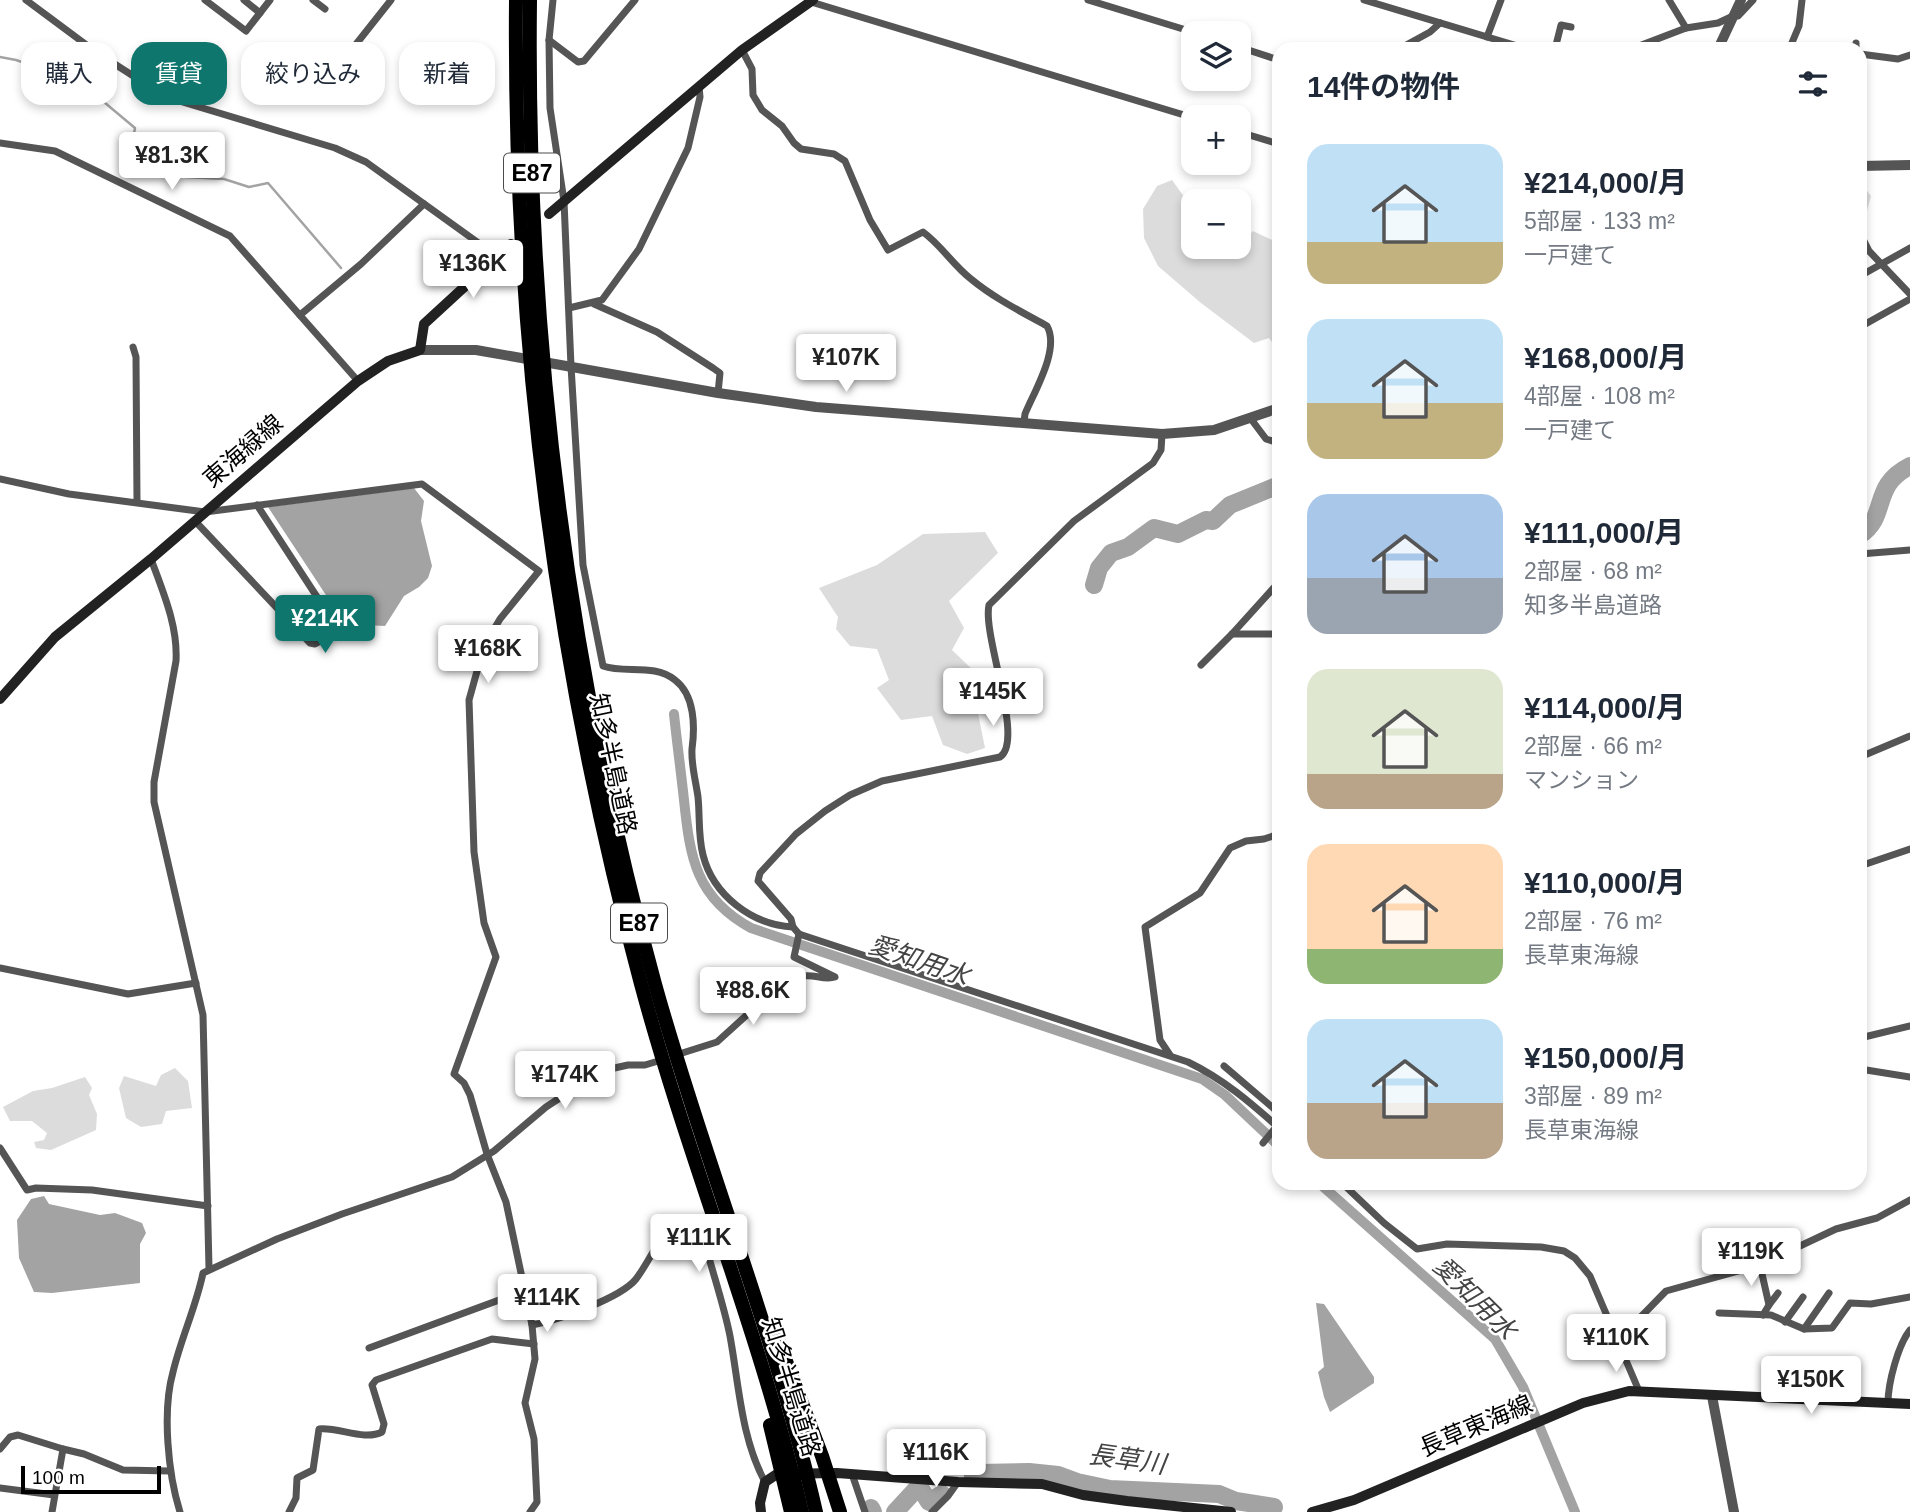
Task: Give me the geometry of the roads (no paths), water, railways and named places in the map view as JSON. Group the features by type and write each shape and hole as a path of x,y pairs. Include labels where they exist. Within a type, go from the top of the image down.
{"highway":[{"name":"知多半島道路","path":"516,0 516,141 535,345 537,442 558,593 581,726 607,845 656,1037 789,1455"},
{"name":"知多半島道路","path":"530,0 535,345"},
{"name":"知多半島道路","path":"537,374 594,723 620,841 673,1045 743,1262 802,1512"},
{"path":"743,1262 762,1300 822,1456 840,1512"},
{"path":"789,1455 796,1484 791,1512"},
{"name":"知多半島道路","path":"796,1484 816,1512"}],"main road":[{"path":"549,214 743,50 812,1"},
{"path":"420,350 424,324 511,244"},
{"name":"東海緑線","path":"0,699 55,637 151,559 358,381 388,361 420,350"},
{"name":"長草東海線","path":"1312,1512 1354,1500 1583,1403 1639,1391 1910,1404"},
{"path":"761,1512 760,1503 765,1482 777,1474 852,1474 958,1482 1042,1484 1083,1495 1165,1509 1231,1512"}],"street":[{"path":"26,0 96,52 166,97 335,148 366,162 498,257"},
{"path":"205,0 246,31 270,0"},
{"path":"244,0 260,13"},
{"path":"313,0 325,9"},
{"path":"358,42 391,0"},
{"path":"553,0 549,40 550,108 564,201 583,565 603,666 651,670 676,680 689,702 693,718 692,750 698,794 698,819 701,847 707,867 725,896 741,909 763,921 793,927"},
{"path":"549,40 578,62 584,61 635,0"},
{"path":"1088,0 1115,4 1181,28"},
{"path":"1364,0 1504,42"},
{"path":"1487,37 1501,0"},
{"path":"1670,0 1686,28"},
{"path":"1721,42 1741,0"},
{"path":"1649,42 1686,28 1718,23 1738,16 1753,0"},
{"path":"1793,42 1799,26 1802,0"},
{"path":"812,1 1181,114"},
{"path":"1412,42 1440,23"},
{"path":"1557,42 1561,25 1571,27"},
{"path":"743,50 752,69 753,95 762,110 782,126 802,149 834,154 845,161 870,220 888,250 923,232 968,277 998,300 1047,326 1051,333 1051,350 1024,422"},
{"path":"1251,51 1272,58"},
{"path":"1867,55 1899,60 1909,55 1910,65"},
{"path":"569,309 602,300 639,249 688,148 699,86"},
{"path":"1251,136 1272,142"},
{"path":"0,143 55,151 230,236 358,381"},
{"path":"1867,166 1910,165"},
{"path":"300,315 424,204"},
{"path":"1867,247 1910,294"},
{"path":"1867,272 1910,248"},
{"path":"1867,323 1910,299"},
{"path":"594,304 657,332 720,373 718,393"},
{"path":"133,346 136,357 137,502"},
{"path":"420,350 476,350 718,393 816,407 1162,434 1214,430 1272,411"},
{"path":"1251,419 1266,439 1272,441"},
{"path":"1162,434 1161,450 1153,463 1081,515 989,605 987,622 1006,714 1008,747 1005,754 882,781 834,806 796,834 760,873 758,881 791,919 799,934 1170,1055 1216,1075 1272,1122"},
{"path":"0,479 69,494 205,512 422,484 539,571 500,619 484,646 469,699 474,852 484,923 496,957 454,1074 464,1083 470,1096 487,1154 506,1202 532,1325 535,1359 525,1403 534,1439 537,1502 530,1512"},
{"path":"195,521 310,643 315,644 336,632 336,626 257,505"},
{"path":"1867,553 1910,550"},
{"path":"151,559 167,604 177,644 154,782 154,802 204,1015 209,1268"},
{"path":"1201,665 1272,590"},
{"path":"1232,634 1272,634"},
{"path":"1867,754 1910,736"},
{"path":"1170,1055 1160,1040 1146,927 1151,921 1200,893 1230,848 1246,841 1272,836"},
{"path":"1867,864 1910,849"},
{"path":"180,1512 170,1472 168,1419 173,1372 203,1272 342,1214 452,1177 509,1139 546,1107 592,1076 610,1068 645,1065 717,1042 760,1003 799,977 835,977 794,957 799,934"},
{"path":"0,968 128,994 196,983"},
{"path":"1867,1036 1910,1026"},
{"path":"1224,1066 1272,1107"},
{"path":"1867,1070 1910,1077"},
{"path":"1262,1143 1272,1133"},
{"path":"0,1148 27,1190 36,1188 92,1191 208,1206"},
{"path":"1349,1190 1417,1249 1447,1244 1541,1247 1564,1251 1583,1265 1590,1276 1639,1391"},
{"path":"1619,1346 1628,1330 1666,1291 1760,1265 1836,1229 1877,1218 1910,1200"},
{"path":"532,1325 557,1321 581,1311 634,1282 666,1233 675,1227 700,1237 706,1247 729,1332 748,1440 756,1466 765,1482"},
{"path":"1760,1265 1769,1305"},
{"path":"1763,1315 1778,1293"},
{"path":"1804,1329 1829,1293"},
{"path":"369,1348 513,1295 525,1294"},
{"path":"1786,1322 1803,1297"},
{"path":"1719,1313 1771,1315 1804,1329 1832,1328 1850,1303 1871,1304 1910,1297"},
{"path":"1888,1403 1888,1391 1901,1341 1910,1332"},
{"path":"289,1512 296,1498 297,1478 313,1470 319,1429 365,1434 382,1432 384,1424 372,1385 376,1380 492,1339 534,1344"},
{"path":"1712,1396 1734,1512"},
{"path":"0,1449 10,1437 18,1435 62,1450 84,1454 123,1470 170,1472"},
{"path":"52,1512 62,1450"},
{"path":"852,1474 865,1512"},
{"path":"932,1512 958,1482"},
{"path":"0,1488 54,1495"}],"waterway":[{"path":"0,57 80,82 135,128 133,139 162,154 186,177 224,179 249,187 268,183 341,268"},
{"path":"1867,529 1889,483 1910,466"},
{"path":"1094,585 1099,568 1111,553 1128,547 1154,528 1178,534 1206,520 1213,521 1230,505 1272,488"},
{"name":"愛知用水","path":"674,714 693,858 707,890 733,916 751,928 1202,1079 1225,1095 1272,1139"},
{"name":"愛知用水","path":"1327,1190 1495,1339 1523,1387 1575,1512"},
{"name":"長草川","path":"973,1476 979,1473 1029,1472 1058,1475 1110,1489 1219,1494 1236,1501 1274,1507"},
{"name":"長草川","path":"895,1512 919,1486 929,1502 942,1494"},
{"name":"長草川","path":"871,1508 873,1512"}]}
